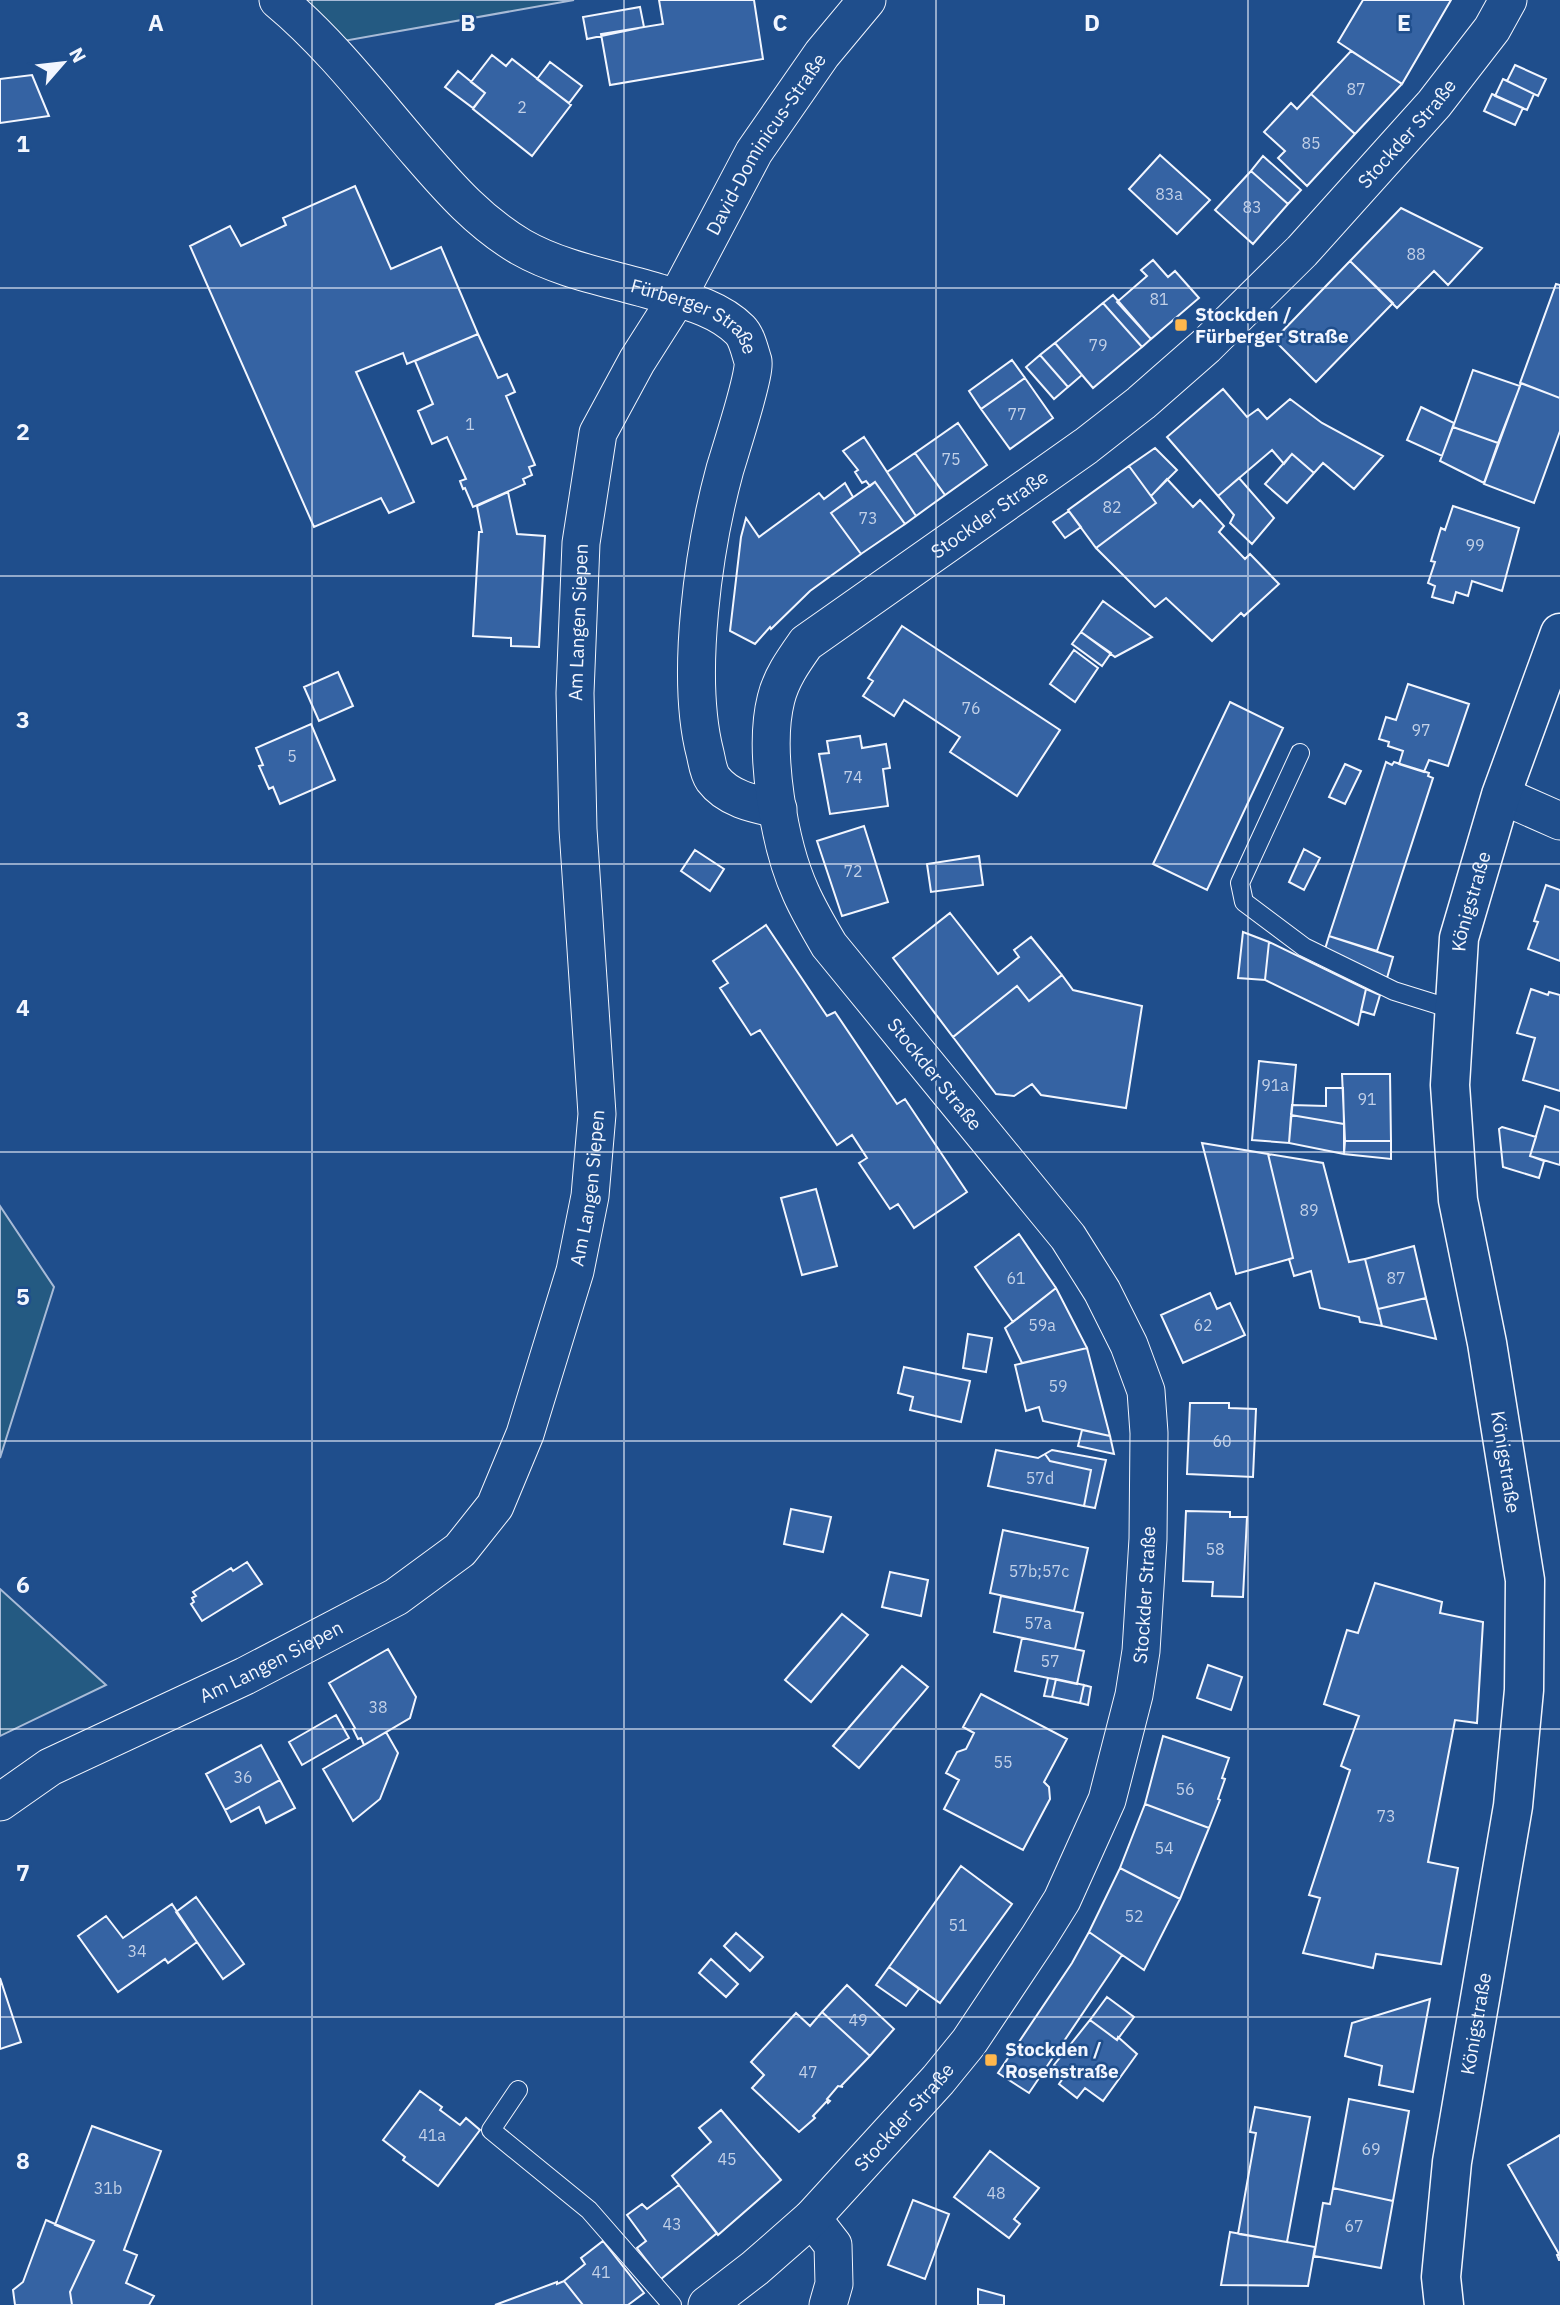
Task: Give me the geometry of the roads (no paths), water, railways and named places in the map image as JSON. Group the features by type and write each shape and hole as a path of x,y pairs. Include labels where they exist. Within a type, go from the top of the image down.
{"main road":[{"name":"Königstraße","path":"1444,2305 1441,2277 1452,2162 1513,1806 1525,1676 1525,1580 1487,1343 1458,1200 1450,1085 1459,938 1500,795 1560,633"}],"street":[{"name":"Fürberger Straße","path":"278,0 312,31 453,193 487,225 523,248 565,265 718,312 743,332 754,365 723,480 704,577 697,659 698,710 702,742 711,776 723,791 752,804 778,809"},
{"name":"David-Dominicus-Straße","path":"677,298 754,152 822,54 867,0"},
{"name":"Stockder Straße","path":"707,2305 755,2268 812,2218 938,2080 969,2042 1062,1900 1107,1800 1134,1695 1141,1651 1148,1539 1149,1433 1146,1391 1129,1345 1102,1291 1068,1237 829,945 800,892 786,853 778,809 770,733 776,697 788,670 806,643 1086,446 1141,403 1206,346 1302,251 1426,113 1492,29 1508,0"},
{"name":"Am Langen Siepen","path":"0,1802 50,1767 245,1676 396,1597 460,1549 495,1506 524,1434 575,1271 590,1196 597,1114 578,829 575,693 581,543 598,433 637,360 677,298"},
{"path":"1500,795 1560,821"},
{"path":"812,2218 832,2245 834,2284 828,2305"}],"lane":[{"path":"1300,753 1240,883 1244,902 1304,947 1394,990 1455,1010"},
{"path":"518,2090 491,2130 589,2210 672,2305"}],"place":[{"name":"Stockden / Fürberger Straße","path":"1181,325"},
{"name":"Stockden / Rosenstraße","path":"991,2060"}]}
